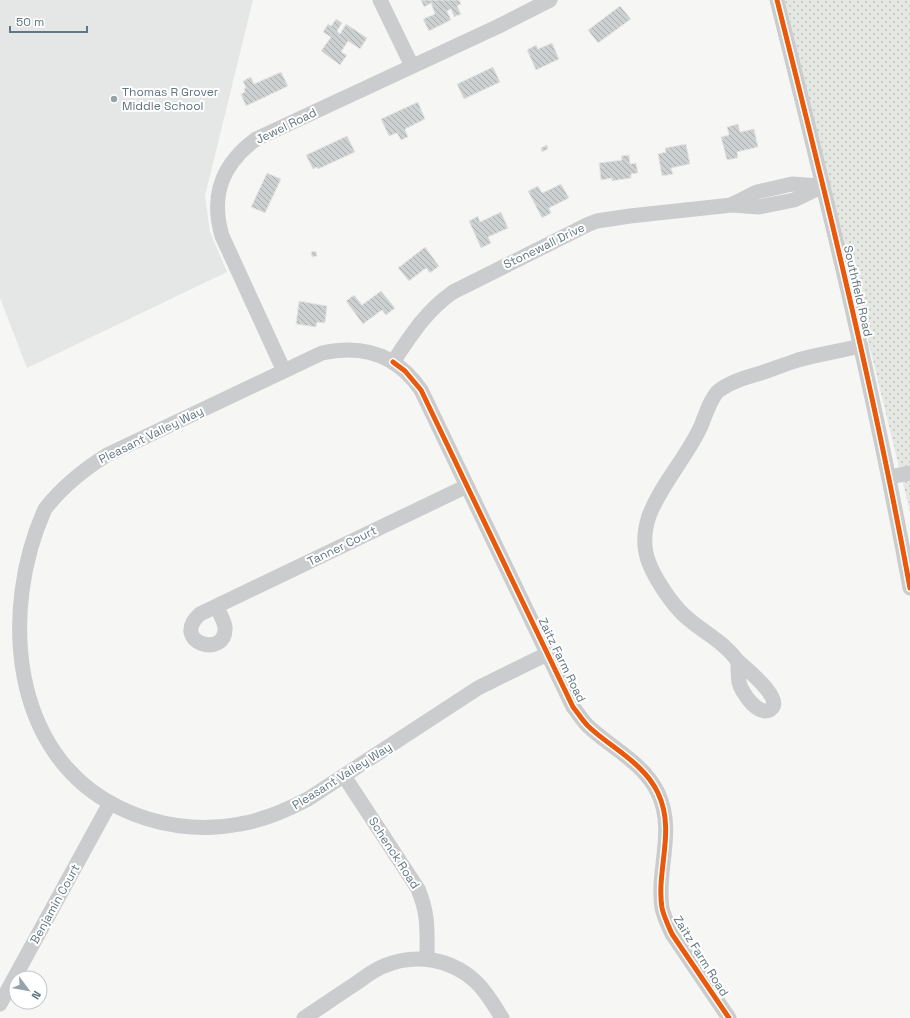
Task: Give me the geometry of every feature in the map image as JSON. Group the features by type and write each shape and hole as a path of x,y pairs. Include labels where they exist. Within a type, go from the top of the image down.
{"street":[{"path":"380,0 412,66"},
{"name":"Jewel Road","path":"284,371 222,236 218,222 218,193 228,166 245,147 256,139 499,26 550,0"},
{"name":"Southfield Road","path":"777,0 861,346 889,477 910,588"},
{"name":"Stonewall Drive","path":"393,362 419,323 440,301 453,292 589,224 597,221 630,216 732,205 757,192 792,184 823,186"},
{"path":"738,661 727,648 683,614 661,584 649,564 645,545 646,531 650,515 660,493 691,444 709,407 720,389 799,360 861,346"},
{"name":"Pleasant Valley Way","path":"393,362 366,351 336,350 322,354 107,455 89,466 61,491 45,510 23,548 14,571 6,619 9,663 19,697 32,725 45,746 60,765 82,784 110,803 130,813 147,819 176,826 196,828 226,826 265,818 286,811 344,776 478,688 547,654"},
{"name":"Zaitz Farm Road","path":"393,362 405,371 421,390 573,707 587,725 641,768 658,793 666,821 661,895 664,916 672,934 729,1018"},
{"path":"889,477 910,473"},
{"name":"Tanner Court","path":"217,607 467,486"},
{"name":"Schenck Road","path":"344,776 418,889 424,902 427,915 427,959"},
{"name":"Benjamin Court","path":"0,1004 110,803"},
{"path":"304,1018 379,968 399,961 413,959 427,959 452,966 464,972 484,990 502,1018"}],"shaded area":[{"name":"Thomas R Grover Middle School","path":"0,0 253,0 205,196 210,232 227,272 27,368 0,298"},
{"path":"785,0 910,0 910,512"}],"building":[{"path":"421,0 459,0 461,4 457,6 461,14 454,17 451,9 447,11 451,20 429,31 423,19 435,14 431,3 424,7"},
{"path":"620,6 631,19 598,43 588,30"},
{"path":"336,19 342,23 337,31 340,34 346,24 367,38 360,49 348,41 341,52 347,55 340,65 321,51 331,37 323,32 328,24 331,26"},
{"path":"552,43 559,59 536,70 527,50 536,45 538,49"},
{"path":"493,67 500,82 464,99 457,84"},
{"path":"281,72 288,86 246,106 241,94 245,92 244,89 246,88 243,81 251,77 254,84"},
{"path":"418,102 425,119 405,129 408,137 401,140 397,133 389,136 381,119"},
{"path":"738,124 740,132 754,129 758,147 737,152 738,158 727,160 721,137 729,135 727,127"},
{"path":"347,136 355,152 318,169 317,167 313,169 306,155"},
{"path":"686,144 690,164 671,168 673,174 662,176 658,154 666,152 665,148"},
{"path":"547,145 548,149 542,152 541,148"},
{"path":"629,155 630,164 636,163 638,173 631,174 631,178 612,181 612,178 601,180 599,163 622,160 621,156"},
{"path":"267,173 281,179 265,213 251,207"},
{"path":"561,184 569,198 549,208 551,213 542,218 528,191 538,186 542,193"},
{"path":"501,212 508,228 488,237 491,243 481,248 469,221 478,216 480,222"},
{"path":"425,247 439,266 430,273 426,268 409,281 398,268"},
{"path":"316,251 317,256 312,257 311,252"},
{"path":"381,291 395,308 386,315 382,310 363,324 346,301 354,295 362,305"},
{"path":"299,301 327,306 325,323 317,322 316,327 296,324"}],"cycle path":[{"path":"777,0 865,366 910,588"},
{"path":"393,362 405,371 421,390 573,707 588,726 636,764 652,782 658,793 663,807 666,836 661,879 662,908 664,915 672,934 729,1018"}],"place":[{"name":"Thomas R Grover Middle School","path":"114,99"}]}
